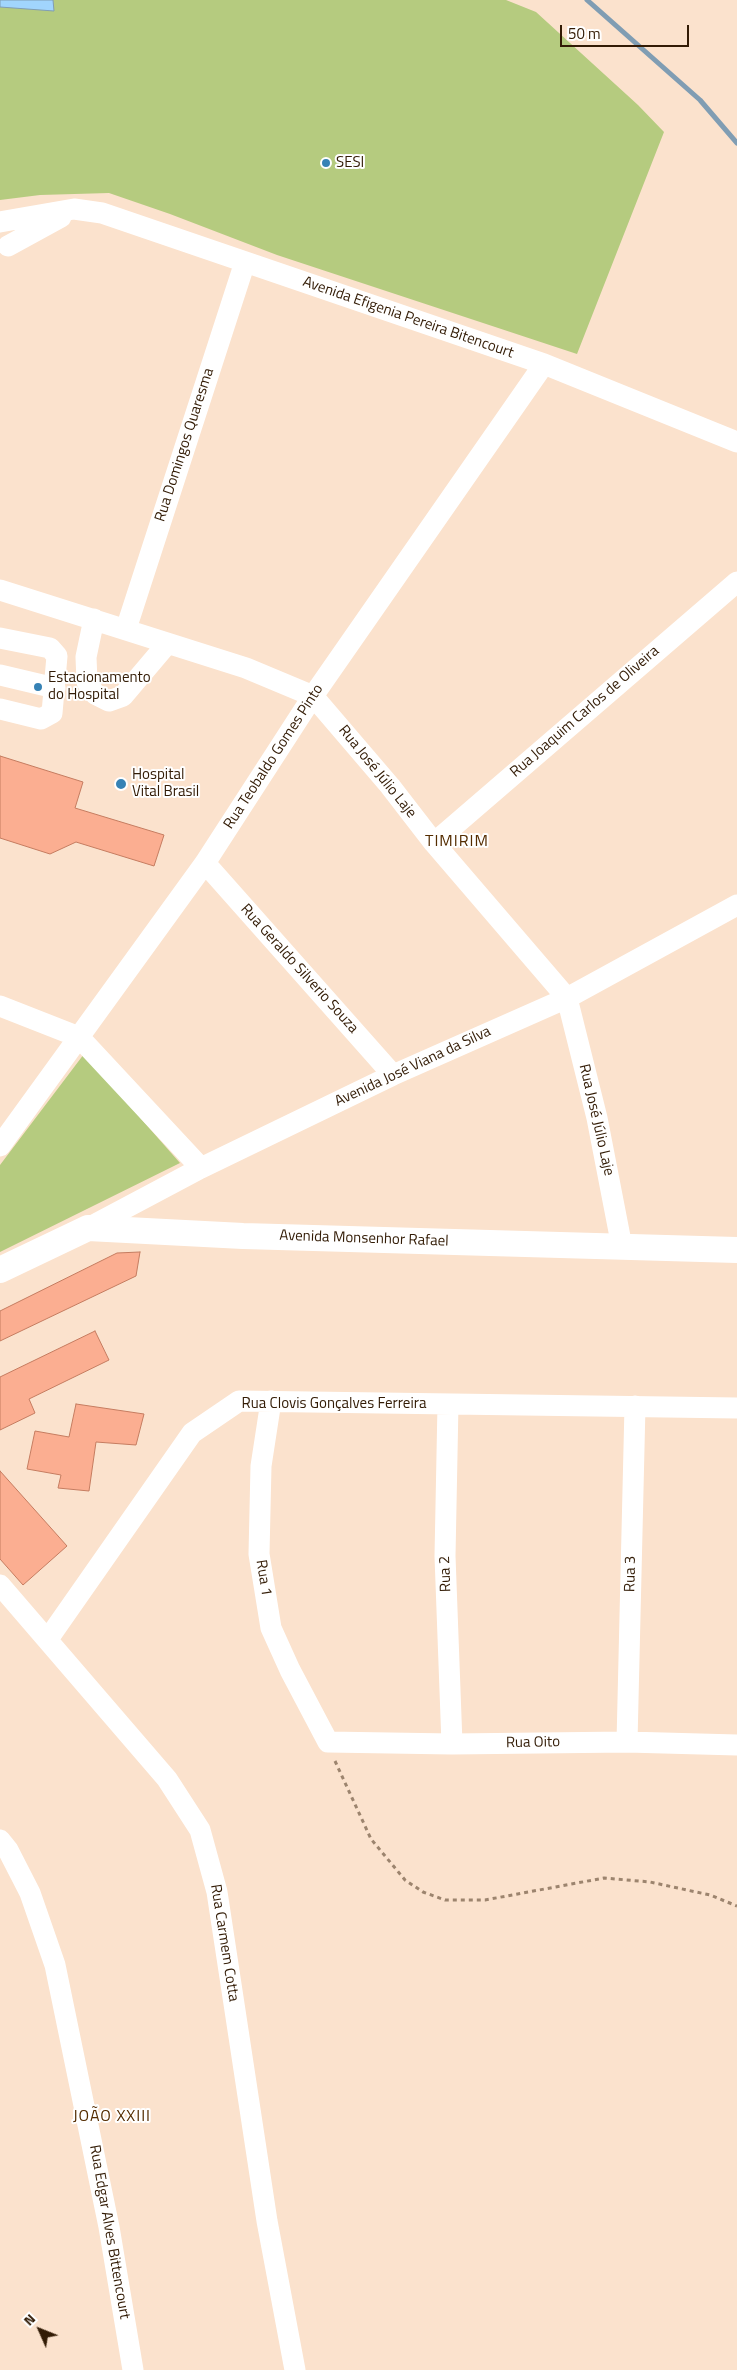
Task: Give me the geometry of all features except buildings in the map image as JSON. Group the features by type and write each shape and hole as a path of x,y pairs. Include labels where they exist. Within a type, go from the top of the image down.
{"main road":[{"name":"Avenida Monsenhor Rafael","path":"4,1266 88,1228 244,1236 737,1250"}],"street":[{"name":"Avenida Efigenia Pereira Bitencourt","path":"0,222 74,209 102,213 544,364 737,442"},
{"path":"3,255 74,209"},
{"path":"0,222 9,237 3,255"},
{"name":"Rua Domingos Quaresma","path":"126,629 245,262"},
{"name":"Rua Teobaldo Gomes Pinto","path":"0,1146 205,863 313,696 544,364"},
{"name":"Rua Joaquim Carlos de Oliveira","path":"434,843 737,582"},
{"name":"Rua José Júlio Laje","path":"0,590 246,668 313,696 390,786 434,843 567,998 597,1118 622,1248"},
{"path":"94,619 86,657 87,682 95,694 109,700 123,696 167,644"},
{"path":"0,638 50,648 57,656 52,712 42,720 0,709"},
{"path":"0,676 55,688"},
{"name":"Rua Geraldo Silverio Souza","path":"205,863 393,1074"},
{"name":"Avenida José Viana da Silva","path":"88,1228 201,1168 393,1074 567,998 737,905"},
{"path":"0,1006 79,1037 201,1168"},
{"name":"Rua Clovis Gonçalves Ferreira","path":"48,1638 192,1433 239,1401 737,1408"},
{"name":"Rua 1","path":"271,1401 262,1466 259,1554 271,1628 290,1670 328,1742"},
{"name":"Rua 2","path":"448,1404 445,1556 452,1744"},
{"name":"Rua 3","path":"627,1742 635,1406"},
{"name":"Rua Carmem Cotta","path":"0,1585 48,1638 167,1779 200,1830 217,1892 267,2221 295,2370"},
{"name":"Rua Oito","path":"328,1742 452,1744 627,1742 737,1745"},
{"name":"Rua Edgar Alves Bittencourt","path":"0,1840 8,1850 30,1893 55,1965 109,2228 133,2370"}],"path":[{"path":"328,1742 339,1772 371,1838 404,1880 423,1892 445,1900 484,1900 604,1878 650,1882 710,1895 737,1906"}],"green space":[{"name":"SESI","path":"0,0 506,0 536,12 638,105 664,132 577,354 277,255 109,193 40,195 0,200"},
{"path":"84,1054 180,1163 0,1252 0,1165"}],"water":[{"path":"0,0 53,0 54,11 0,7"}],"waterway":[{"path":"587,0 700,100 737,143"}],"place":[{"name":"SESI","path":"326,163"},
{"name":"Estacionamento do Hospital","path":"38,687"},
{"name":"Hospital Vital Brasil","path":"121,784"}],"district":[{"name":"TIMIRIM","path":"457,842"},
{"name":"JOÃO XXIII","path":"112,2117"}]}
